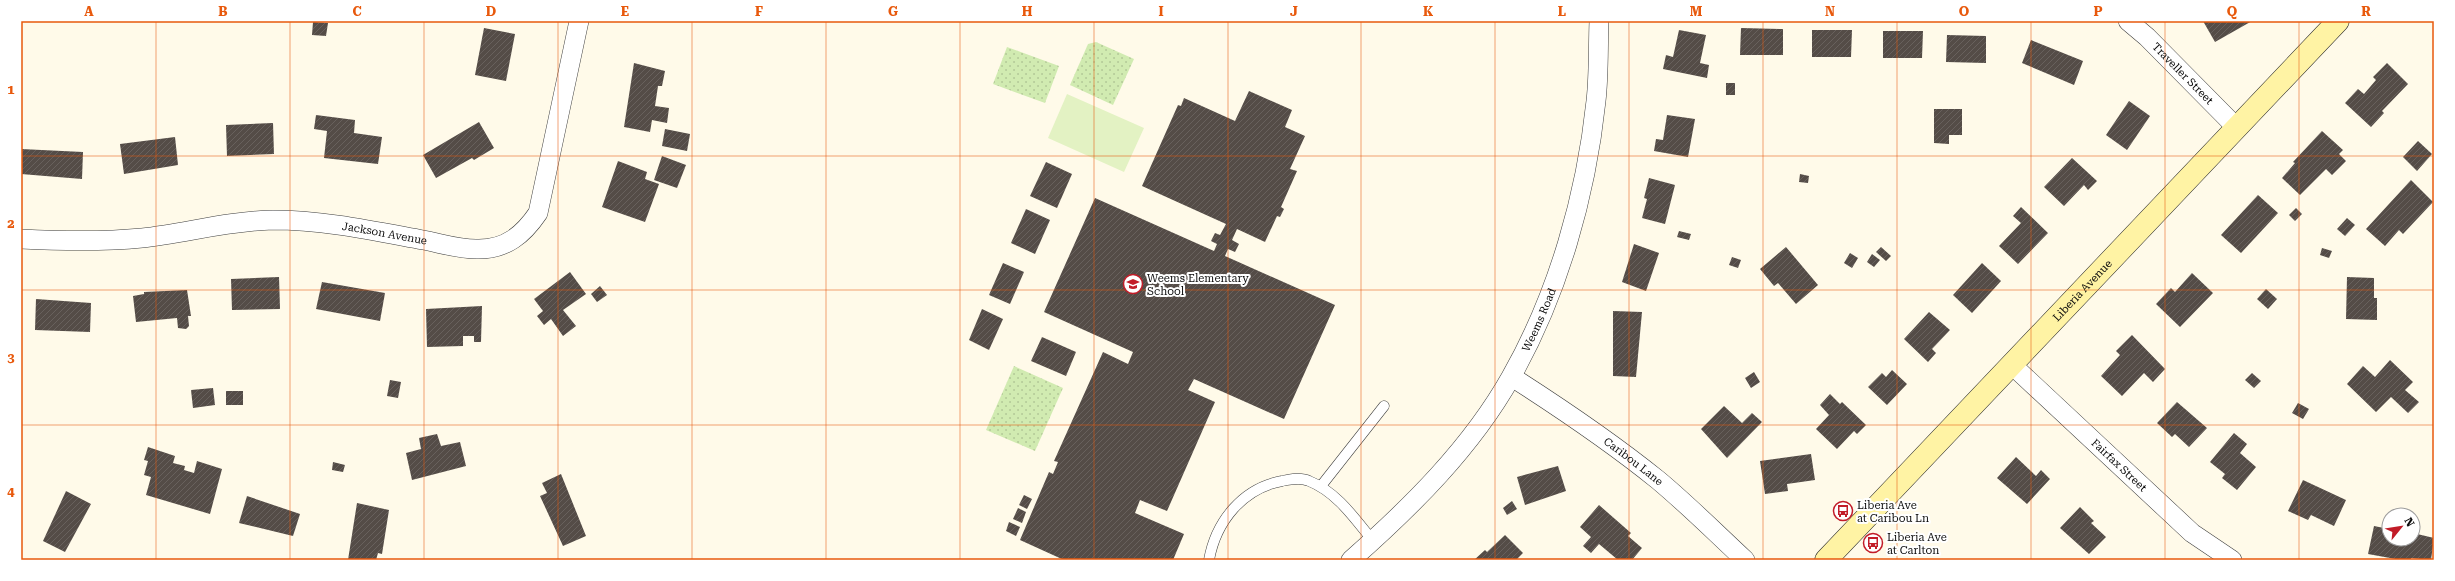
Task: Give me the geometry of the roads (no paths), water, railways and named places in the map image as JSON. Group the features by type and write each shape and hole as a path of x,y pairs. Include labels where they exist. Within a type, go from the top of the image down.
{"main road":[{"name":"Liberia Avenue","path":"1826,560 2338,21"}],"street":[{"name":"Jackson Avenue","path":"21,239 86,242 142,238 232,223 274,220 360,229 478,250 499,247 514,239 528,228 538,213 579,21"},
{"name":"Weems Road","path":"1351,560 1373,541 1417,498 1464,446 1512,377 1542,312 1564,255 1580,196 1596,100 1599,21"},
{"name":"Traveller Street","path":"2128,21 2147,37 2236,127"},
{"name":"Fairfax Street","path":"2011,364 2192,533 2232,560"},
{"name":"Caribou Lane","path":"1512,377 1574,417 1626,454 1692,510 1745,560"}],"lane":[{"path":"1321,486 1384,406"},
{"path":"1209,560 1214,539 1234,506 1247,494 1259,487 1294,478 1308,480 1321,486 1342,504 1373,541"}],"place":[{"name":"Weems Elementary School","path":"1133,284"},
{"name":"Liberia Ave at Caribou Ln","path":"1843,511"},
{"name":"Liberia Ave at Carlton","path":"1873,543"}]}
